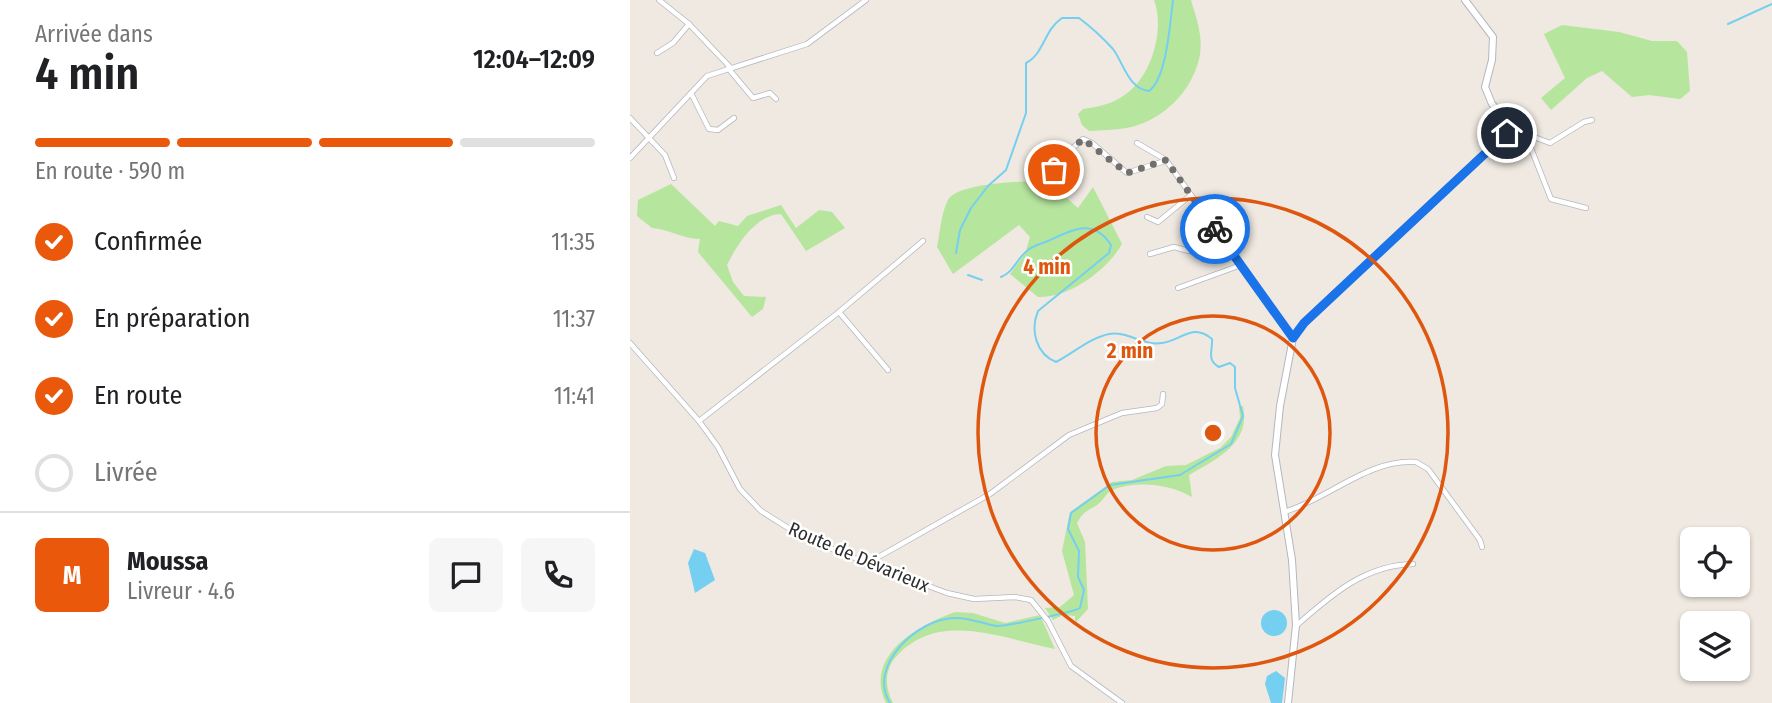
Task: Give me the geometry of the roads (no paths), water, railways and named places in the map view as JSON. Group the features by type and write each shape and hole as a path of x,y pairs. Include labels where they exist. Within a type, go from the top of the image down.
{"main road":[{"path":"1288,703 1296,625 1292,560 1275,455 1280,406 1293,338 1304,323 1507,133 1509,125 1492,104 1485,87 1492,61 1493,37 1465,0"}],"street":[{"path":"659,0 688,24 753,98 770,93 776,99"},
{"path":"630,158 707,76 807,44 866,0"},
{"path":"657,53 673,43 688,24"},
{"path":"691,93 709,129 718,130 734,118"},
{"path":"630,118 665,155 674,178"},
{"path":"1509,125 1550,144 1592,120"},
{"path":"1525,134 1551,199 1586,208"},
{"path":"1054,170 1083,139 1127,173 1166,160"},
{"path":"1137,143 1166,160 1293,338"},
{"path":"1147,217 1158,222 1191,195"},
{"path":"1150,254 1174,247 1189,251 1217,232"},
{"path":"699,421 839,312 923,241"},
{"path":"1178,288 1241,265"},
{"path":"839,312 888,370"},
{"name":"Route de Dévarieux","path":"630,343 699,421 718,447 740,489 761,511 793,531 866,564 947,593 974,599 1025,597 1040,609 1071,666 1122,703"},
{"path":"866,564 990,494 1069,435 1122,413 1157,408 1162,404 1163,394"},
{"path":"1284,512 1319,500 1358,475 1416,462 1428,469 1480,540 1482,547"},
{"path":"1296,625 1343,586 1378,569 1413,564"}],"water":[{"path":"694,549 705,553 715,580 695,593 688,563"},
{"path":"1274,610 1283,614 1287,623 1283,632 1274,636 1265,632 1261,623 1265,614"},
{"path":"1276,671 1285,678 1282,703 1271,703 1265,684 1267,676"}],"waterway":[{"path":"956,253 960,230 971,208 988,186 1006,170 1026,113 1026,63 1037,54 1056,23 1062,18 1079,18 1113,49 1131,81 1149,91 1155,84 1164,62 1173,0"},
{"path":"1728,24 1772,4"},
{"path":"890,703 885,689 885,674 890,660 899,647 925,626 954,618 1002,626 1080,608 1084,590 1078,577 1079,551 1068,529 1071,513 1110,485 1180,475 1231,444 1243,416 1235,388 1235,367 1230,363 1219,367 1215,364 1211,358 1212,339 1205,334 1192,332 1162,343 1109,334 1088,342 1056,362 1039,347 1035,333 1038,311 1109,253 1111,245 1097,231 1082,228 1033,247 1001,277"},
{"path":"968,275 982,280"}]}
